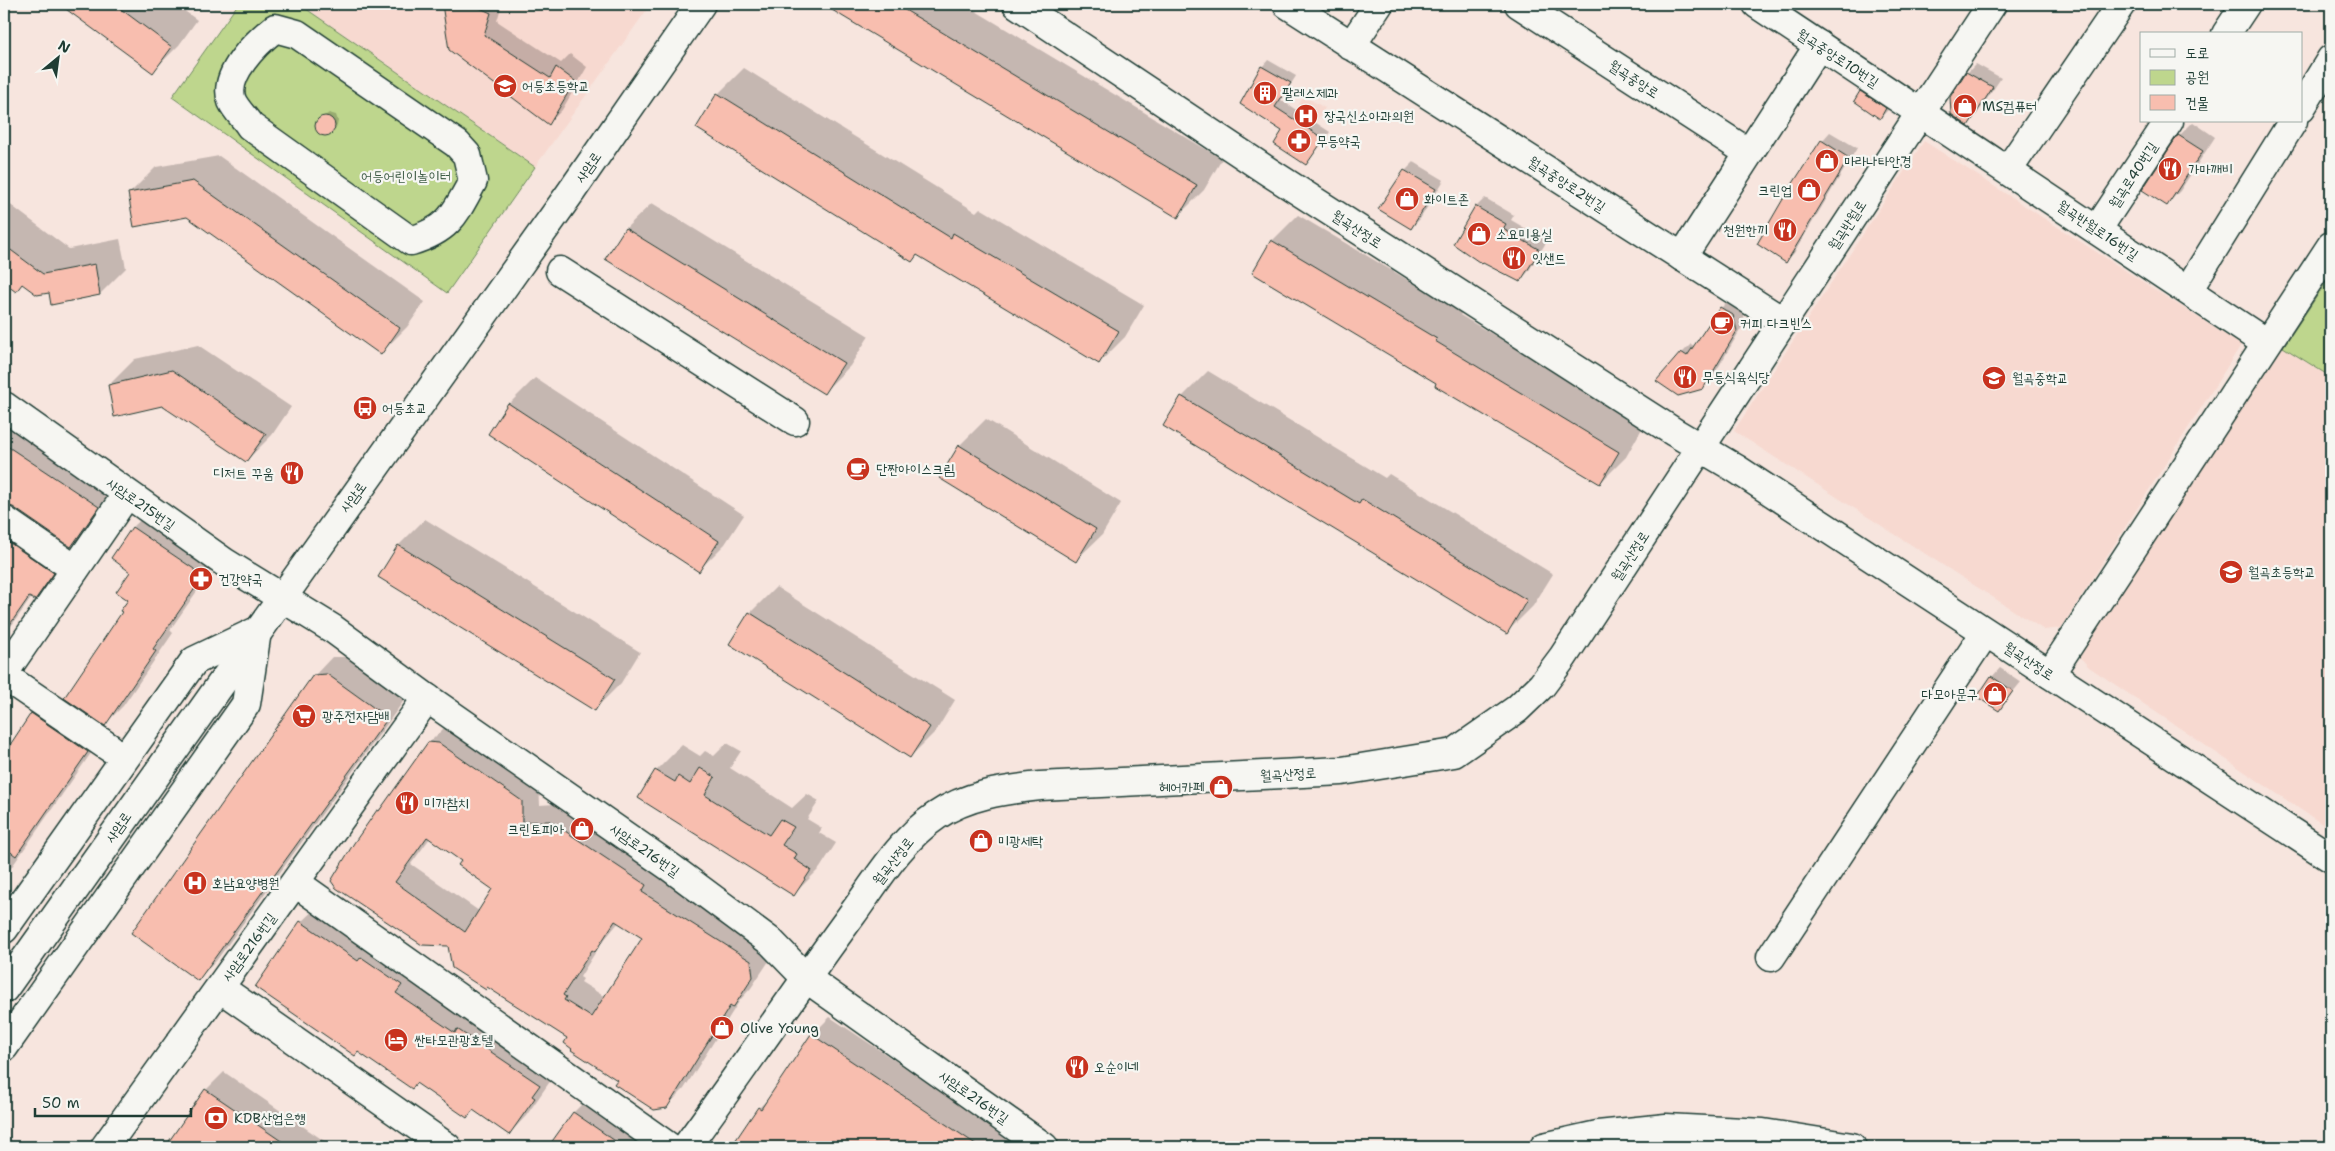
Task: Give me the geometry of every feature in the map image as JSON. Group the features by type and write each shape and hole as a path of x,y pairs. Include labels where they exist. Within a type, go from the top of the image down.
{"street":[{"name":"사암로","path":"4,989 571,192 701,4"},
{"name":"월곡산정로","path":"1017,4 1269,172 1674,432 1702,447 2331,858"},
{"name":"월곡중앙로2번길","path":"1287,4 1784,322"},
{"path":"1351,46 1380,4"},
{"name":"월곡중앙로","path":"1519,4 1749,153"},
{"name":"월곡중앙로10번길","path":"1757,4 1920,112"},
{"name":"월곡반월로","path":"1702,447 1992,4"},
{"path":"2008,170 2121,4"},
{"path":"2227,32 2246,4"},
{"path":"275,28 297,34 457,144 467,155 473,181 466,194 452,220 432,234 412,241 250,126 232,100 231,82 242,60 259,40 275,28"},
{"path":"1682,257 1819,45"},
{"path":"2302,106 2331,59"},
{"name":"월곡반월로16번길","path":"1920,112 2266,343"},
{"name":"월곡로40번길","path":"2097,230 2168,122"},
{"path":"2188,290 2292,122"},
{"path":"2050,674 2331,246"},
{"path":"560,272 796,421"},
{"name":"사암로215번길","path":"4,406 224,562 281,598"},
{"name":"월곡산정로","path":"806,978 906,842 922,826 938,814 963,801 1010,789 1040,786 1342,771 1454,752 1517,709 1542,685 1563,657 1702,447"},
{"path":"110,748 4,674 127,494"},
{"path":"4,520 75,569"},
{"name":"사암로216번길","path":"281,598 332,629 748,924 771,942 806,978 1044,1147"},
{"path":"4,929 194,661 257,632"},
{"path":"4,1047 246,704 257,632"},
{"path":"1771,957 1985,633"},
{"name":"사암로216번길","path":"105,1147 427,698"},
{"path":"296,883 670,1147"},
{"path":"686,1147 806,978"},
{"path":"220,988 447,1147"},
{"path":"1544,1147 1598,1135 1666,1128 1763,1133 1852,1147"}],"shaded area":[{"name":"어등초등학교","path":"299,4 651,4 535,167"},
{"path":"1304,96 1325,108 1310,130 1291,117"},
{"name":"월곡중학교","path":"1924,141 2241,345 2061,628 2044,630 1734,431"},
{"name":"월곡초등학교","path":"2283,347 2331,377 2331,830 2089,667 2075,652 2186,493"}],"green space":[{"name":"어등어린이놀이터","path":"238,4 299,4 535,167 447,293 172,97"},
{"path":"2331,275 2331,377 2283,347"}],"building":[{"path":"59,4 114,4 172,47 153,73"},
{"path":"442,4 471,4 491,13 484,35 550,78 556,67 575,81 549,125 449,50"},
{"path":"822,4 895,4 1197,185 1178,218"},
{"path":"1261,66 1291,83 1275,107 1324,139 1306,165 1274,144 1282,131 1240,104"},
{"name":"MS컴퓨터","path":"1966,72 1993,87 1968,126 1951,114 1950,97"},
{"path":"1860,91 1886,108 1880,119 1854,101"},
{"path":"717,93 951,238 953,233 1119,331 1099,364 917,255 912,262 696,128"},
{"path":"325,116 332,119 335,126 332,133 325,136 318,133 315,126 318,119"},
{"name":"가마깨비","path":"2178,135 2203,151 2167,206 2142,190"},
{"path":"1821,140 1849,158 1786,263 1757,244 1786,194"},
{"name":"화이트존","path":"1404,170 1436,189 1411,229 1378,209"},
{"path":"193,181 400,328 381,355 187,217 134,227 128,193"},
{"path":"1475,206 1506,224 1503,229 1540,250 1520,282 1482,264 1453,244"},
{"path":"625,228 844,363 824,394 605,259"},
{"path":"1271,240 1437,339 1435,341 1619,452 1600,484 1435,386 1436,383 1252,273"},
{"path":"4,245 43,274 95,264 100,295 51,305 49,293 37,295 22,284 16,292 4,283"},
{"path":"1720,307 1733,315 1737,331 1703,389 1678,396 1656,381 1681,352 1687,356"},
{"path":"172,370 266,434 246,462 162,406 114,417 108,385"},
{"path":"1181,396 1359,504 1362,499 1527,600 1507,634 1163,426"},
{"path":"508,403 719,541 699,572 488,434"},
{"path":"4,444 99,507 71,547 13,507 4,505"},
{"path":"959,445 1096,529 1076,562 939,478"},
{"path":"132,527 194,569 198,584 153,649 156,651 105,726 64,698 122,612 120,611 128,600 116,592 130,572 111,558"},
{"path":"4,539 54,573 35,600 29,597 4,633"},
{"path":"398,545 615,679 595,711 378,577"},
{"path":"749,612 930,727 910,758 729,644"},
{"path":"327,674 388,718 198,981 131,933 313,675"},
{"name":"다모아문구","path":"1991,676 2013,691 1999,711 1977,697"},
{"path":"31,713 88,752 16,856 4,847 4,754"},
{"path":"428,742 439,743 522,801 522,822 550,821 646,885 642,892 751,961 753,977 733,1008 730,1006 667,1108 654,1110 614,1084 617,1080 571,1050 564,1043 567,1038 487,987 486,990 452,968 448,946 422,945 336,888 331,881 354,843 377,810 379,811","holes":["427,837 461,861 458,865 492,889 465,932 395,882","615,921 642,938 591,1017 564,1000 566,997 563,995 592,950 595,952"]},
{"path":"700,768 715,777 705,795 743,819 769,835 780,819 794,827 782,845 797,854 794,859 811,870 794,896 638,798 655,770 675,782 678,776 690,784"},
{"path":"300,921 358,961 361,957 402,985 396,993 455,1033 457,1029 540,1085 532,1096 535,1098 509,1135 473,1110 467,1118 416,1083 412,1089 358,1052 355,1056 255,987"},
{"path":"811,1034 980,1147 731,1147 758,1107 761,1109"},
{"name":"KDB산업은행","path":"205,1089 290,1147 165,1147"},
{"path":"573,1112 624,1147 548,1147"}],"place":[{"name":"어등초등학교","path":"505,86"},
{"name":"팔레스제과","path":"1265,93"},
{"name":"MS컴퓨터","path":"1965,106"},
{"name":"장국신소아과의원","path":"1306,116"},
{"name":"무등약국","path":"1299,141"},
{"name":"마라나타안경","path":"1827,161"},
{"name":"가마깨비","path":"2170,169"},
{"name":"크린업","path":"1809,190"},
{"name":"화이트존","path":"1407,199"},
{"name":"천원한끼","path":"1785,230"},
{"name":"소요미용실","path":"1479,234"},
{"name":"잇샌드","path":"1514,258"},
{"name":"커피 다크빈스","path":"1722,323"},
{"name":"무등식육식당","path":"1685,377"},
{"name":"월곡중학교","path":"1994,378"},
{"name":"어등초교","path":"365,408"},
{"name":"단짠아이스크림","path":"858,469"},
{"name":"디저트 꾸움","path":"292,473"},
{"name":"월곡초등학교","path":"2231,572"},
{"name":"건강약국","path":"201,579"},
{"name":"다모아문구","path":"1995,694"},
{"name":"광주전자담배","path":"304,716"},
{"name":"헤어카페","path":"1221,787"},
{"name":"미가참치","path":"407,803"},
{"name":"크린토피아","path":"582,829"},
{"name":"미광세탁","path":"981,841"},
{"name":"호남요양병원","path":"195,883"},
{"name":"Olive Young","path":"722,1028"},
{"name":"싼타모관광호텔","path":"396,1040"},
{"name":"오순이네","path":"1077,1067"},
{"name":"KDB산업은행","path":"216,1118"}]}
